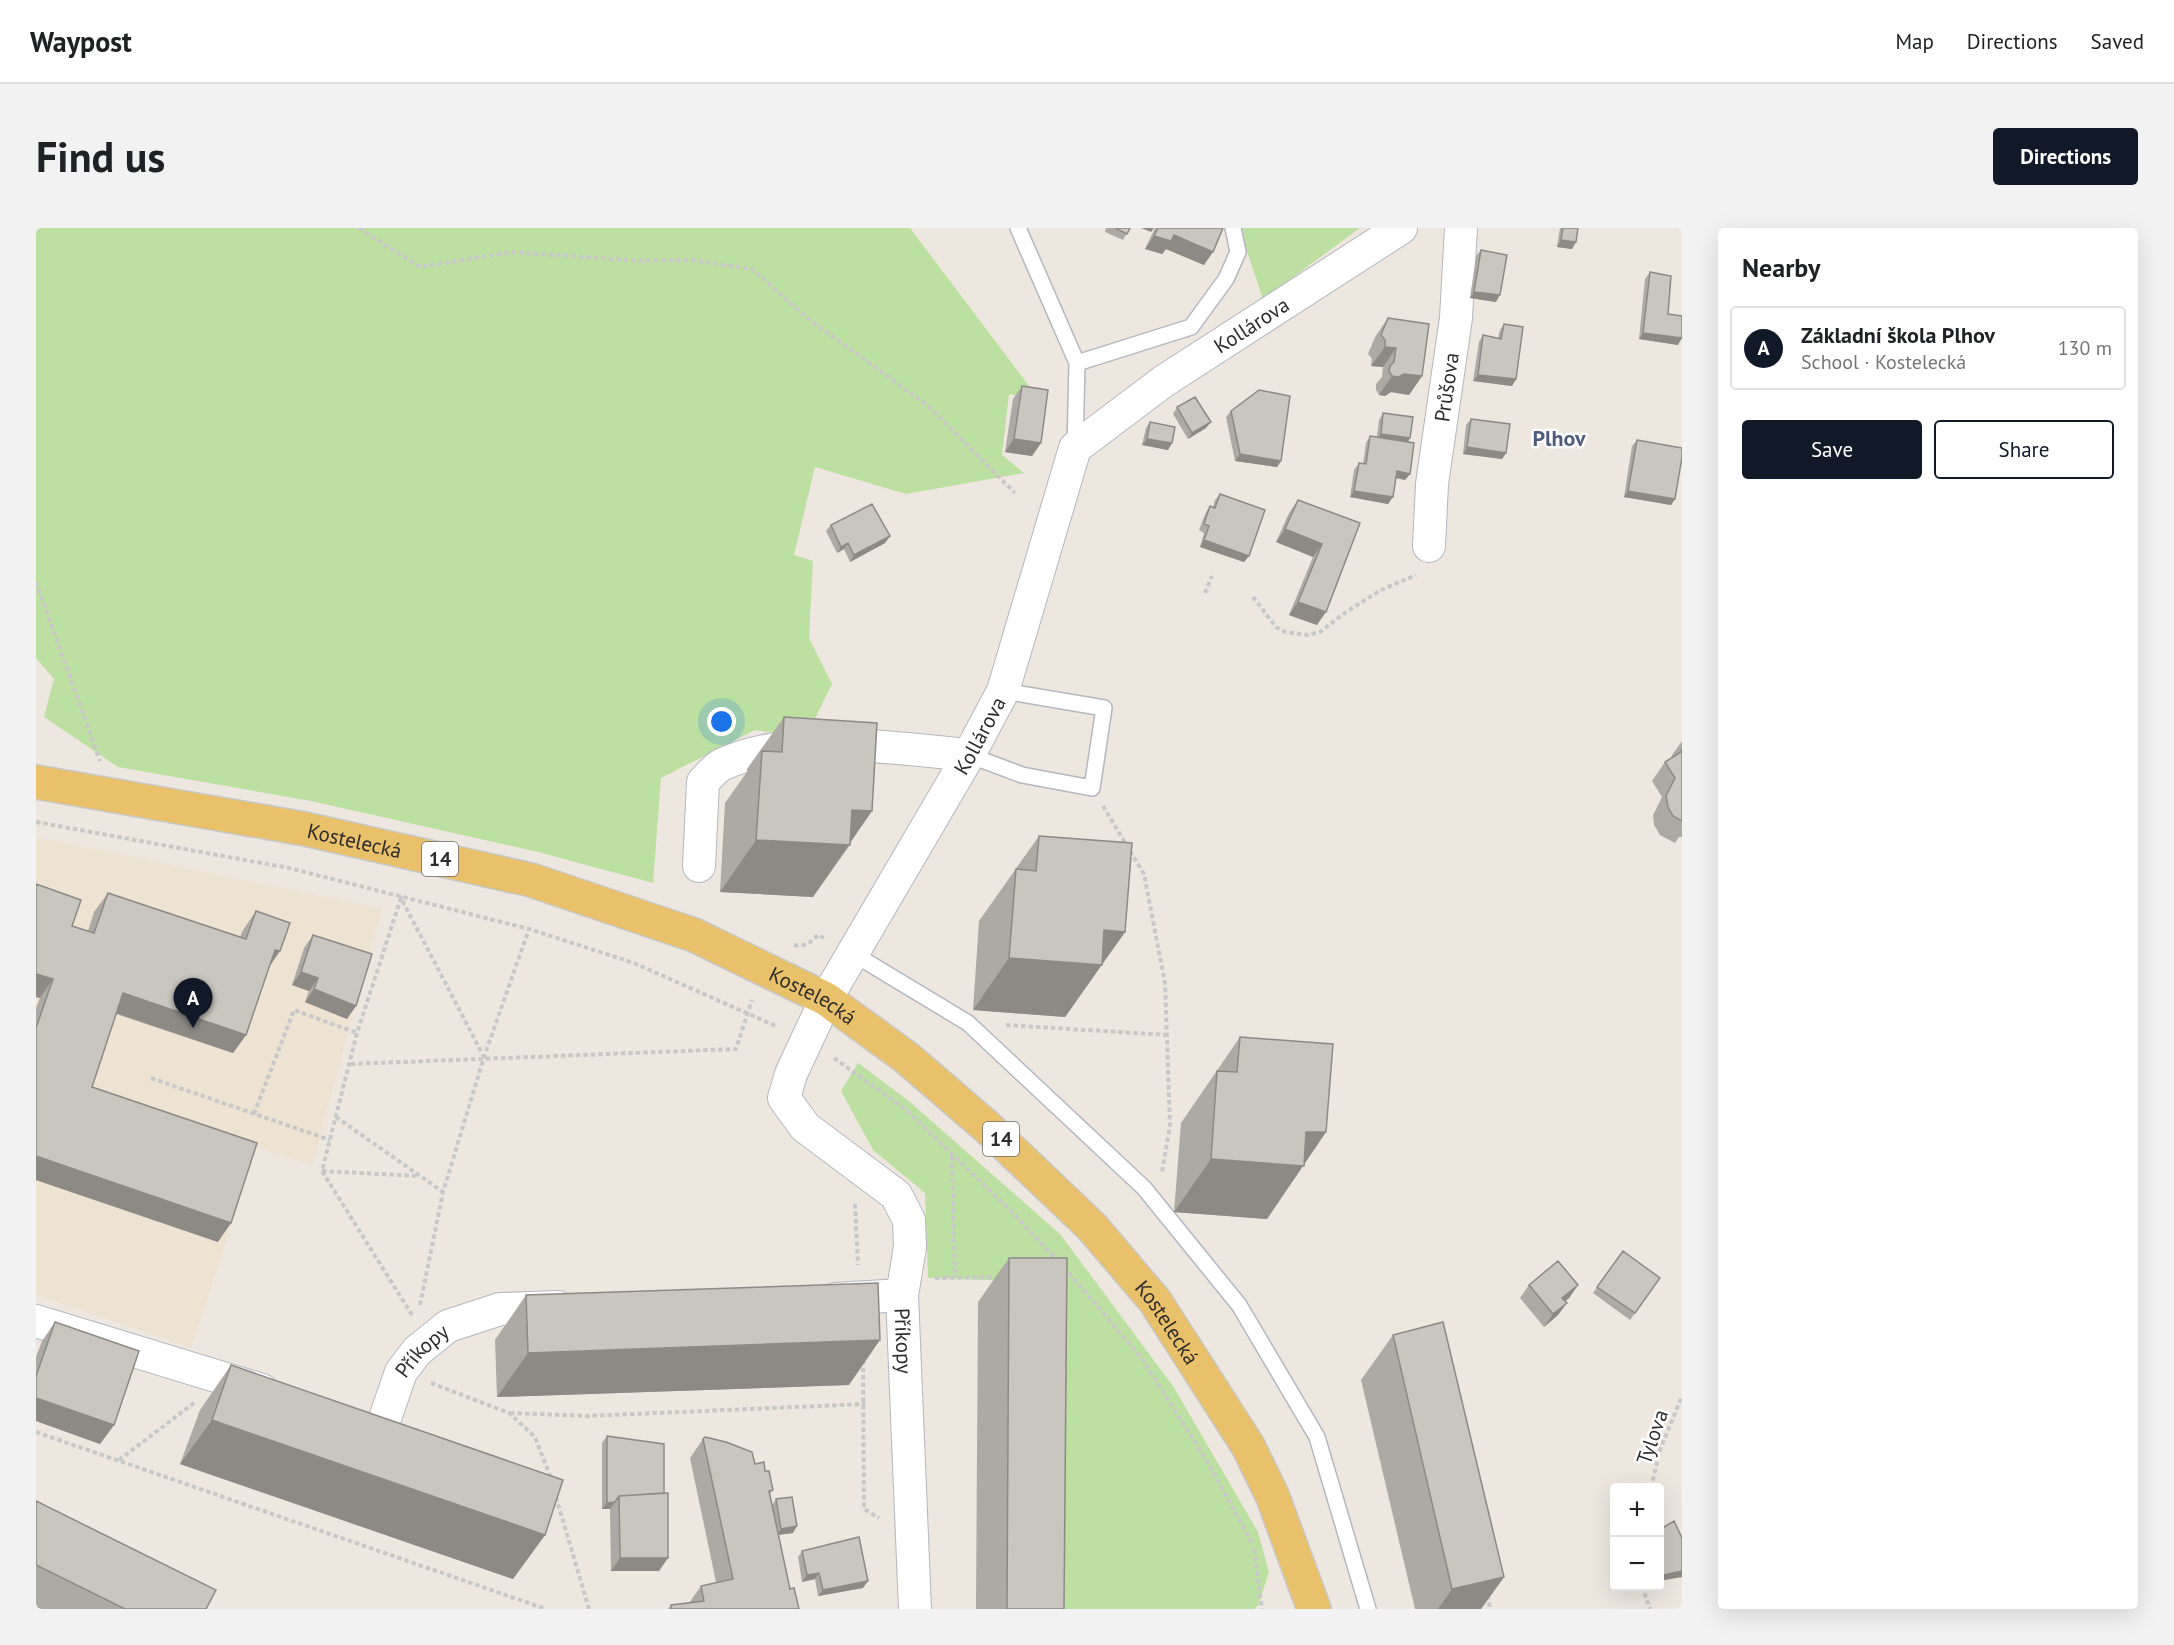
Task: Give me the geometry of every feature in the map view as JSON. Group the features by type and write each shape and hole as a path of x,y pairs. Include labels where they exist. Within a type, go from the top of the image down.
{"main road":[{"name":"Kostelecká","path":"36,782 305,829 531,880 694,935 826,999 907,1058 987,1127 1092,1227 1155,1301 1248,1446 1276,1504 1314,1609"}],"street":[{"name":"Kollárova","path":"854,1164 805,1127 784,1098 791,1074 826,999 969,755 1003,692 1076,448 1164,381 1401,228"},
{"name":"Průšova","path":"1425,560 1432,484 1456,318 1461,228"},
{"path":"699,866 703,782 722,764 781,748 850,744 969,755"},
{"path":"854,1164 896,1196 909,1220 910,1247 903,1287"},
{"name":"Příkopy","path":"812,1300 860,1299 903,1287 915,1609"},
{"name":"Příkopy","path":"382,1427 401,1372 417,1351 448,1326 500,1309 584,1306"},
{"path":"36,1321 293,1399"}],"lane":[{"name":"Kollárova","path":"1018,228 1077,363 1076,448"},
{"path":"1077,363 1191,327 1230,270 1238,252 1233,228"},
{"path":"969,755 1022,775 1092,788 1104,708 1003,692"},
{"path":"852,953 968,1023 1068,1115 1157,1203 1239,1305 1317,1437 1368,1609"}],"path":[{"path":"360,228 420,267 511,252 640,261 690,260 752,269 807,318 927,405 1015,493"},
{"path":"1253,597 1276,627 1285,632 1308,635 1320,632 1425,560"},
{"path":"1205,592 1212,576"},
{"path":"36,582 113,795"},
{"path":"1092,788 1144,874 1165,983 1170,1126 1157,1203"},
{"path":"36,822 289,868 529,929 634,963 786,1031"},
{"path":"401,898 357,1033 351,1064 322,1171 417,1323 442,1192 484,1057 529,929"},
{"path":"401,898 484,1057"},
{"path":"351,1064 484,1057 736,1049 746,1012 767,970 785,942 799,946 811,942 818,935 852,953"},
{"path":"254,1114 294,1010 357,1033"},
{"path":"968,1023 1167,1035"},
{"path":"828,1054 905,1109 1006,1206 1073,1277 1143,1360 1208,1463 1254,1547 1262,1609"},
{"path":"151,1078 330,1140"},
{"path":"336,1118 442,1192"},
{"path":"952,1156 955,1277"},
{"path":"854,1164 860,1299"},
{"path":"322,1171 418,1176"},
{"path":"903,1287 955,1277 1010,1277"},
{"path":"1064,1277 1073,1277"},
{"path":"863,1357 866,1404 864,1509 912,1537"},
{"path":"401,1372 509,1413 588,1416 866,1404"},
{"name":"Tylova","path":"1652,1483 1660,1450 1682,1396"},
{"path":"118,1460 195,1403"},
{"path":"509,1413 535,1437 552,1483 545,1480"},
{"path":"36,1432 546,1609"},
{"path":"555,1492 589,1609"},
{"path":"551,1515 562,1519"},
{"path":"1487,1588 1490,1609"},
{"path":"1643,1591 1650,1609"}],"shaded area":[{"path":"36,837 382,909 312,1165 257,1148 191,1348 36,1295"}],"green space":[{"path":"36,228 910,228 1039,399 1009,394 1002,455 1024,473 906,494 815,467 794,555 813,561 809,638 832,684 806,737 755,730 661,778 653,883 538,852 311,801 118,767 44,717 54,679 36,658"},
{"path":"1239,228 1360,228 1263,299"},
{"path":"858,1063 910,1102 1060,1234 1173,1386 1258,1532 1269,1572 1258,1606 1254,1609 1042,1609 1046,1282 928,1278 925,1193 873,1150 841,1091"}],"building":[{"path":"1115,228 1130,228 1127,234"},
{"path":"1158,228 1223,228 1213,252 1174,235 1171,241 1154,236"},
{"path":"1563,228 1578,228 1576,242 1561,240"},
{"path":"1481,250 1507,255 1500,295 1474,292"},
{"path":"1650,272 1671,276 1668,314 1682,316 1682,338 1643,333"},
{"path":"1388,318 1429,324 1422,376 1404,374 1399,377 1392,376 1389,371 1394,362 1396,348 1385,347 1385,340 1381,335"},
{"path":"1504,324 1523,327 1516,379 1478,375 1483,335 1501,339"},
{"path":"1022,386 1048,390 1041,443 1014,439"},
{"path":"1259,390 1290,396 1281,461 1240,454 1231,411"},
{"path":"1195,397 1211,422 1192,433 1177,407"},
{"path":"1383,413 1413,417 1410,438 1381,434"},
{"path":"1471,419 1510,424 1506,453 1467,447"},
{"path":"1150,422 1175,427 1172,443 1147,439"},
{"path":"1370,436 1414,443 1410,474 1397,471 1393,497 1354,491 1359,463 1366,464"},
{"path":"1637,440 1682,448 1675,499 1628,491"},
{"path":"1220,494 1265,510 1249,556 1204,540 1209,526 1204,524 1210,506 1215,508"},
{"path":"1298,500 1360,523 1326,612 1298,602 1322,544 1285,529"},
{"path":"872,504 890,536 854,555 848,543 841,547 831,525"},
{"path":"784,717 877,723 872,811 852,810 850,845 756,840 762,751 782,752"},
{"path":"1682,749 1682,821 1673,816 1668,807 1666,796 1675,778 1665,762"},
{"path":"1039,836 1132,843 1125,932 1104,930 1102,965 1009,958 1016,869 1036,871"},
{"path":"36,884 81,900 72,926 94,933 108,893 246,939 256,911 290,923 280,951 275,950 246,1035 123,993 92,1087 257,1143 231,1223 36,1156 36,1028 53,979 36,974"},
{"path":"313,935 372,954 356,1006 314,989 318,978 301,972"},
{"path":"1240,1037 1333,1044 1326,1132 1306,1132 1304,1166 1211,1159 1217,1071 1237,1072"},
{"path":"1623,1251 1660,1278 1635,1313 1597,1287"},
{"path":"1009,1258 1067,1258 1064,1609 1007,1609"},
{"path":"1558,1261 1578,1285 1562,1298 1567,1303 1553,1314 1529,1285"},
{"path":"878,1283 880,1340 528,1353 526,1295"},
{"path":"55,1322 139,1351 114,1425 36,1398 36,1376"},
{"path":"1443,1322 1504,1577 1452,1589 1393,1335"},
{"path":"231,1365 563,1480 545,1535 212,1420"},
{"path":"607,1436 664,1444 664,1493 619,1496 615,1502 607,1503"},
{"path":"705,1437 752,1452 755,1464 764,1462 765,1471 769,1471 773,1490 769,1491 790,1589 794,1588 799,1609 671,1609 671,1605 704,1601 701,1586 733,1579 703,1439"},
{"path":"668,1493 668,1558 620,1558 619,1496"},
{"path":"792,1497 797,1526 781,1529 776,1499"},
{"path":"36,1501 216,1590 206,1609 125,1609 36,1565"},
{"path":"1674,1521 1682,1538 1682,1571 1664,1575 1664,1537 1664,1527"},
{"path":"859,1537 868,1581 823,1590 819,1573 807,1575 802,1551"}],"place":[{"name":"Základní škola Plhov","path":"193,1028"}],"district":[{"name":"Plhov","path":"1559,438"}]}
